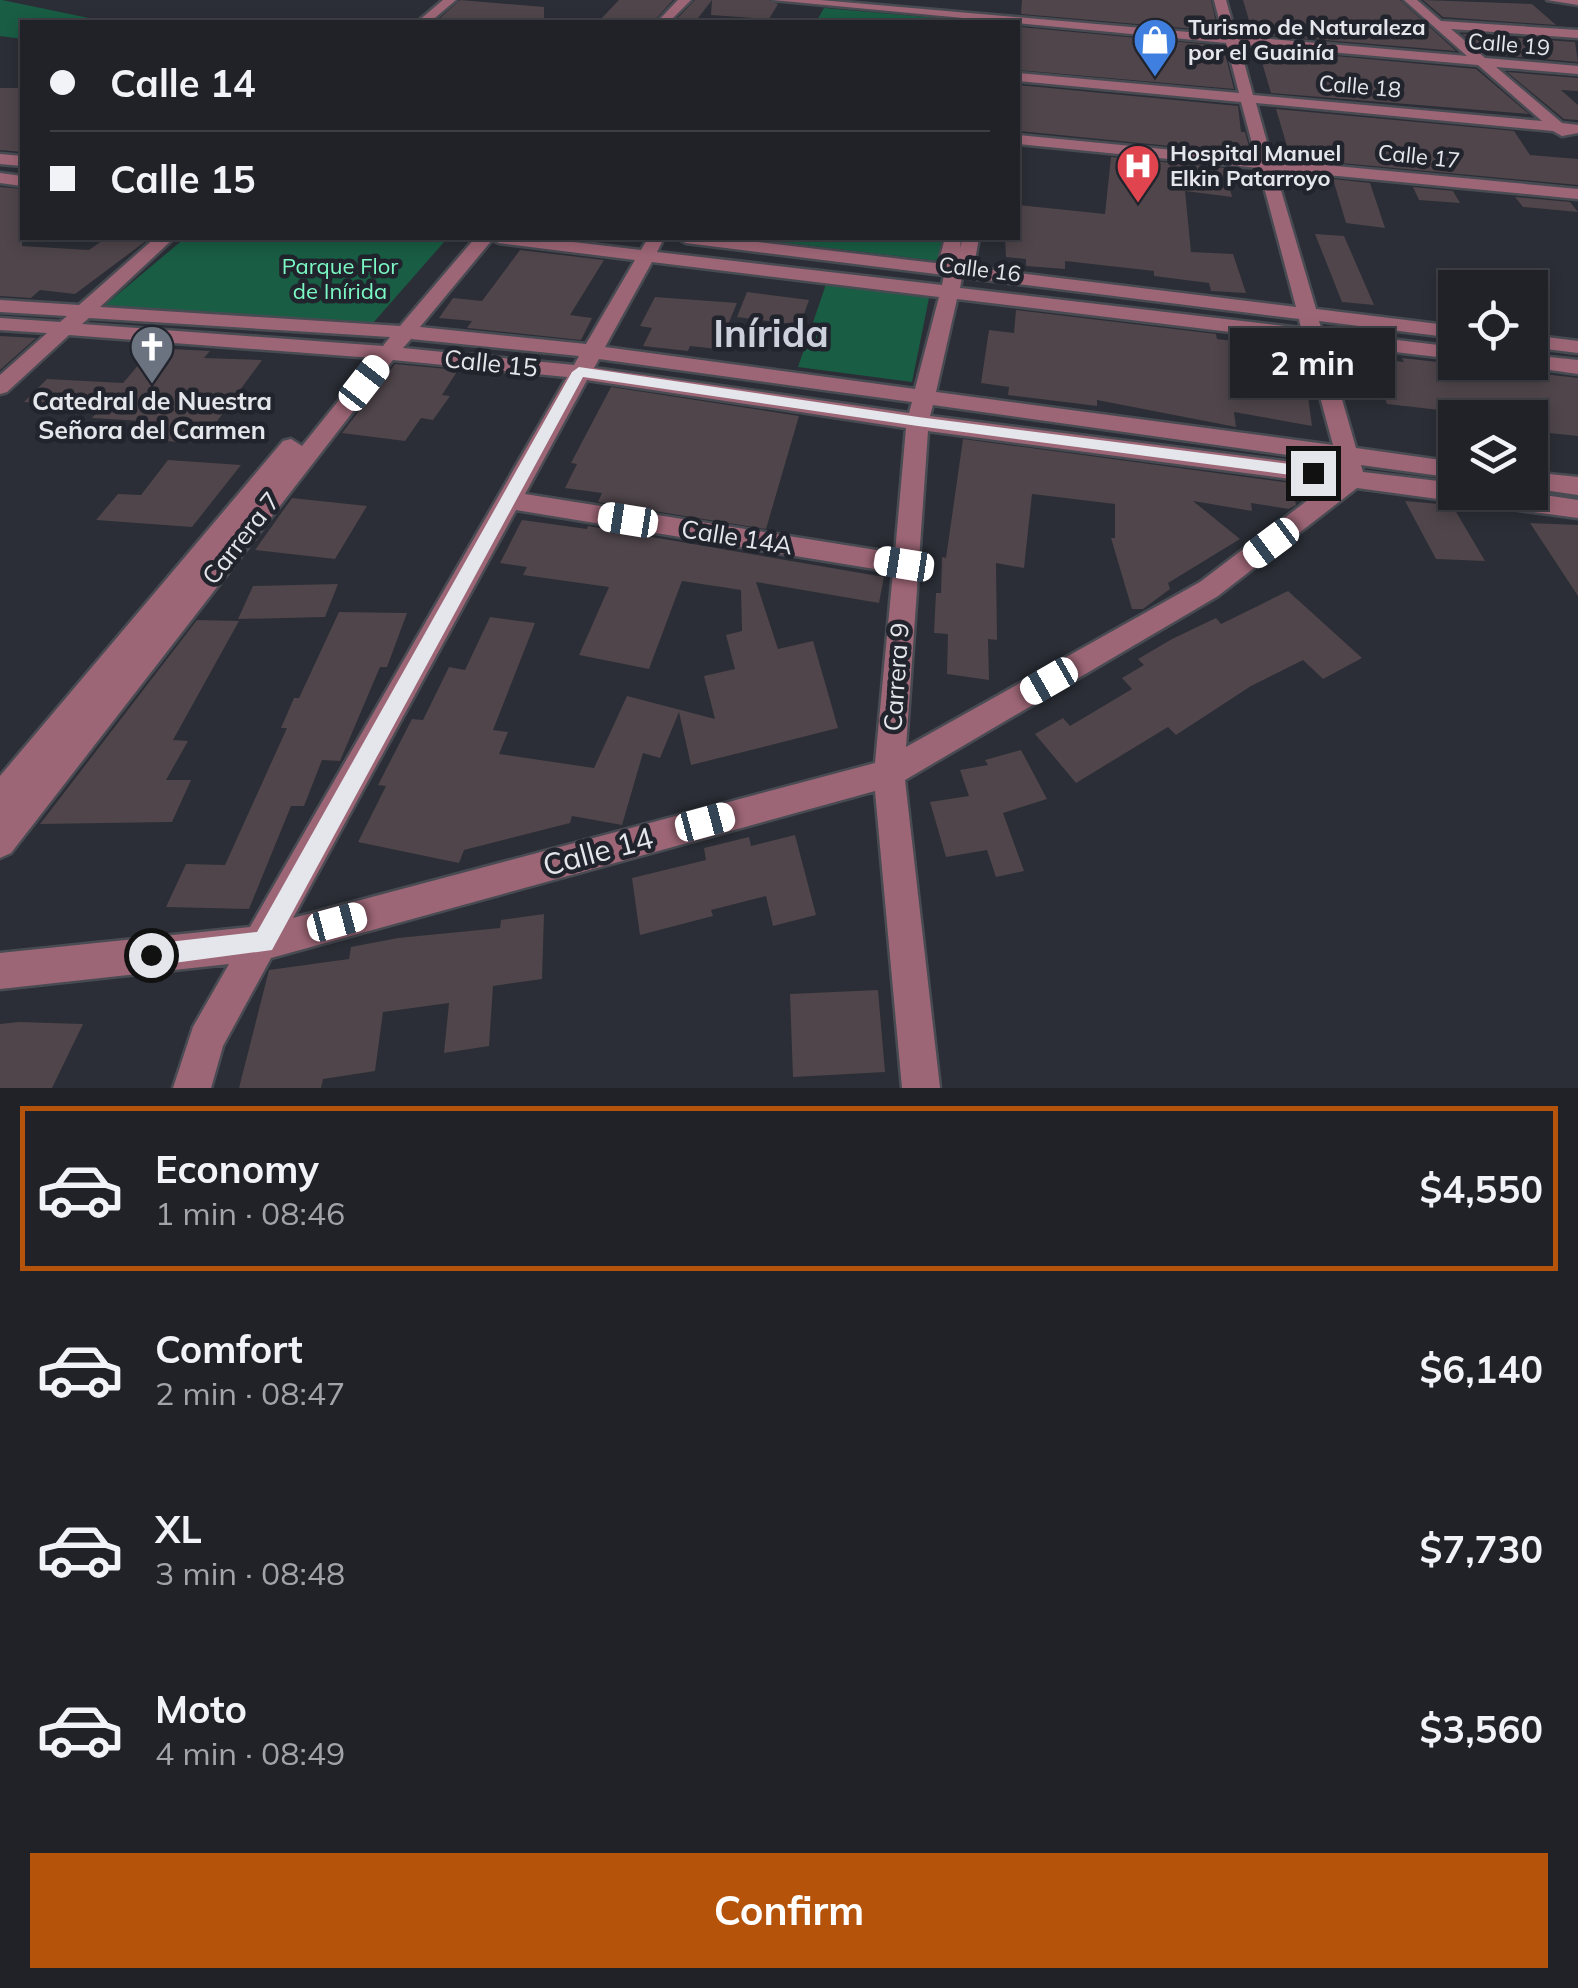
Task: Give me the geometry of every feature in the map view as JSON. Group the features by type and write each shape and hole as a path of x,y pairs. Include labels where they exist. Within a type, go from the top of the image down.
{"street":[{"path":"425,20 450,0"},
{"path":"654,20 672,0"},
{"path":"665,20 684,0"},
{"name":"Calle 19","path":"779,0 977,20"},
{"path":"1220,0 1349,466"},
{"path":"1410,0 1578,146"},
{"path":"1553,0 1578,2"},
{"name":"Calle 19","path":"1020,22 1578,70"},
{"path":"1436,24 1578,34"},
{"name":"Calle 18","path":"1020,77 1578,129"},
{"name":"Calle 17","path":"1020,140 1578,194"},
{"path":"0,387 164,240"},
{"name":"Carrera 7","path":"0,842 467,240"},
{"name":"Carrera 7","path":"0,800 388,342 482,240"},
{"name":"Calle 16","path":"542,240 651,245 792,270 953,279"},
{"name":"Calle 16","path":"703,240 799,251 953,279 1309,325 1438,349"},
{"name":"Carrera 9","path":"952,240 949,258 953,279"},
{"name":"Carrera 9","path":"921,1088 889,772 920,409 953,279 966,260 970,240"},
{"path":"192,1088 206,1040 651,245"},
{"path":"792,270 799,251"},
{"name":"Calle 15","path":"0,306 585,362 1349,466 1438,469"},
{"name":"Calle 15","path":"0,324 388,342"},
{"name":"Calle 16","path":"1309,325 1438,331"},
{"path":"1548,343 1578,347"},
{"path":"1548,364 1578,367"},
{"name":"Calle 15","path":"1349,466 1438,487"},
{"name":"Calle 14","path":"0,972 264,942 889,772 1209,589 1349,466"},
{"path":"1548,482 1578,486"},
{"name":"Calle 14A","path":"510,500 904,564"},
{"name":"Calle 15","path":"1548,505 1578,509"}],"green space":[{"path":"0,0 98,20 20,20 20,39 0,36"},
{"path":"824,8 960,20 817,20"},
{"name":"Parque Flor de Inírida","path":"183,240 445,241 373,323 105,305"},
{"path":"763,240 942,240 938,261"},
{"path":"827,281 930,293 912,382 798,367"}],"building":[{"path":"460,0 544,7 544,20 439,19"},
{"path":"619,0 673,0 655,20 600,20"},
{"path":"695,0 712,0 697,20 676,20"},
{"path":"712,0 769,0 778,4 769,19 711,15"},
{"path":"1022,0 1211,0 1218,31 1021,14"},
{"path":"1243,0 1400,0 1456,51 1253,34"},
{"path":"1423,0 1532,4 1556,25 1443,17"},
{"path":"1020,27 1223,46 1234,89 1020,70"},
{"path":"1462,34 1575,42 1578,62 1487,54"},
{"path":"1258,49 1476,69 1529,114 1271,93"},
{"path":"1507,72 1578,78 1578,91 1561,90 1578,105 1578,120 1564,119"},
{"path":"1020,85 1238,106 1241,132 1245,132 1251,154 1020,131"},
{"path":"0,88 20,88 20,152 0,150"},
{"path":"1276,109 1514,131 1530,155 1578,159 1578,185 1298,159 1297,154 1289,153"},
{"path":"1111,157 1225,168 1232,197 1185,191 1191,252 1233,254 1246,293 1211,291 1209,283 1154,276 1154,271 1065,261 1065,269 1026,266 1026,259 1006,257 1005,240 1020,240 1020,205 1105,214"},
{"path":"1333,179 1370,183 1385,228 1346,223"},
{"path":"0,187 20,189 22,246 89,250 103,240 147,240 75,294 40,290 31,298 0,296"},
{"path":"1413,187 1453,191 1460,203 1419,200"},
{"path":"1515,197 1570,202 1578,212 1523,207"},
{"path":"1315,234 1344,236 1374,305 1342,302"},
{"path":"520,250 604,260 570,315 592,318 581,340 467,328 472,321 439,318 453,298 482,301"},
{"path":"747,292 809,300 800,325 737,317"},
{"path":"655,297 737,303 718,349 690,346 688,351 643,346 652,328 640,326"},
{"path":"1016,310 1216,334 1217,339 1290,348 1298,388 1307,389 1312,426 1234,412 1236,427 1097,400 1097,406 1008,395 1009,387 981,383 989,330 1014,333"},
{"path":"0,336 36,338 0,370"},
{"path":"153,348 210,351 204,358 262,360 201,443 144,440 159,422 92,418 102,407 24,402 47,379 123,383"},
{"path":"1370,358 1438,362 1438,380 1548,380 1548,375 1578,378 1578,436 1548,433 1548,400 1438,400 1438,410 1387,404"},
{"path":"395,364 458,370 442,395 450,396 433,420 421,418 405,441 342,433"},
{"path":"611,387 799,416 766,529 598,502 602,493 565,488 577,464 571,463"},
{"path":"963,439 1291,483 1296,505 1289,509 1251,503 1252,511 1193,501 1240,539 1168,583 1170,589 1143,609 1132,609 1111,538 1115,538 1115,504 1032,494 1024,568 996,563 997,640 988,639 989,680 947,674 948,634 934,633 936,593 941,593 942,557 946,558"},
{"path":"168,460 241,465 192,527 96,520 118,494 141,495"},
{"path":"292,498 367,506 335,559 255,550"},
{"path":"1405,501 1438,504 1438,510 1455,510 1485,561 1436,559"},
{"path":"522,520 587,529 588,526 884,577 879,603 756,582 778,649 813,641 838,728 691,765 679,712 660,758 643,753 622,825 572,816 570,823 464,850 459,863 358,842 386,786 378,785 412,719 423,720 449,667 465,670 490,617 535,623 493,730 508,732 499,754 594,768 627,696 715,719 704,676 735,669 726,635 742,631 741,590 682,581 649,669 579,655 609,587 523,575 527,567 500,563"},
{"path":"1530,523 1578,525 1578,596"},
{"path":"338,584 325,617 238,619 253,586"},
{"path":"1288,591 1362,658 1323,679 1303,660 1251,686 1176,735 1168,727 1076,783 1035,734 1063,718 1070,726 1132,689 1122,678 1144,665 1138,659 1172,639 1216,618 1221,624"},
{"path":"339,612 407,613 387,667 380,667 340,761 322,760 304,806 291,806 249,909 166,907 186,864 225,865 287,728 281,728 294,698 299,698"},
{"path":"197,620 239,621 173,740 188,741 166,780 191,780 172,822 40,824"},
{"path":"1021,750 1047,799 1003,813 1024,871 996,877 987,850 946,857 930,802 969,796 960,770 988,765 985,760"},
{"path":"795,835 816,915 773,926 766,896 711,910 713,916 640,935 632,878 706,860 704,848 749,837 751,846"},
{"path":"544,914 542,979 493,986 489,1046 444,1053 449,1003 383,1012 375,1071 323,1079 321,1088 239,1088 269,970 349,959 351,947 500,928 501,920"},
{"path":"878,990 885,1072 793,1077 790,994"},
{"path":"0,1024 83,1024 52,1088 0,1088"}],"place":[{"name":"Turismo de Naturaleza por el Guainía","path":"1155,78"},
{"name":"Hospital Manuel Elkin Patarroyo","path":"1138,204"},
{"name":"Catedral de Nuestra Señora del Carmen","path":"152,385"}],"district":[{"name":"Inírida","path":"771,334"}],"route":[{"path":"151,955 264,942 579,372 918,422 1313,473"}]}
